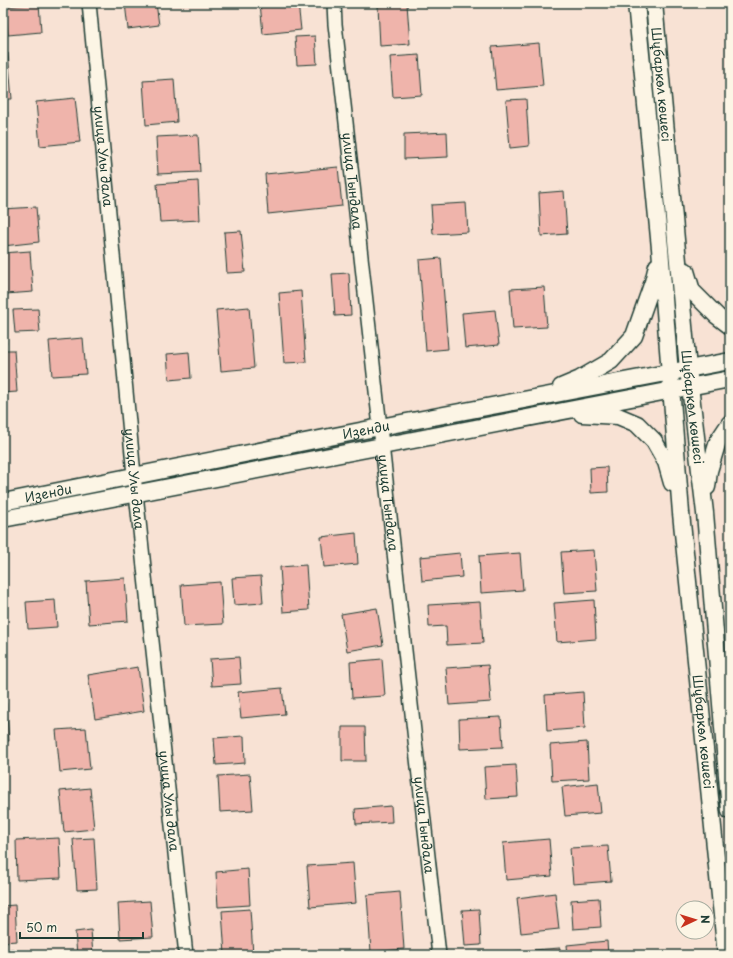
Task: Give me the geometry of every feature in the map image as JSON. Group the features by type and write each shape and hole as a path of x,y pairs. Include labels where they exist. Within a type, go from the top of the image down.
{"street":[{"name":"улица Улы дала","path":"89,3 134,475 186,955"},
{"name":"улица Тындала","path":"334,3 439,955"},
{"name":"Шұбаркөл көшесі","path":"636,3 660,248 681,513 726,955"},
{"name":"Шұбаркөл көшесі","path":"654,3 688,369 705,513 730,812"},
{"path":"677,244 692,291 717,316 730,326"},
{"path":"534,398 580,379 611,361 634,336 654,282 660,248"},
{"name":"Изенди","path":"3,502 380,427 730,361"},
{"name":"Изенди","path":"3,519 136,492 730,379"},
{"path":"545,414 593,413 618,416 637,424 654,441 666,462 681,513"},
{"path":"705,513 709,471 718,441 730,423"}],"building":[{"path":"39,3 41,32 8,35 5,7"},
{"path":"125,3 156,3 159,25 128,29"},
{"path":"260,3 298,3 301,30 263,34"},
{"path":"407,4 410,44 380,46 378,6"},
{"path":"315,36 317,64 297,65 295,37"},
{"path":"539,43 543,86 496,90 492,47"},
{"path":"8,53 12,99 3,99 3,54"},
{"path":"419,55 422,95 393,97 390,57"},
{"path":"174,79 177,122 146,125 143,81"},
{"path":"75,98 80,142 40,146 36,102"},
{"path":"526,99 529,146 510,148 506,100"},
{"path":"447,132 448,157 404,159 404,134"},
{"path":"198,135 200,172 158,174 156,137"},
{"path":"338,167 342,206 268,214 265,174"},
{"path":"198,181 200,220 160,222 157,184"},
{"path":"564,191 567,234 541,236 539,193"},
{"path":"466,203 468,232 433,234 431,205"},
{"path":"36,207 39,242 3,246 3,209"},
{"path":"241,231 245,272 227,273 224,232"},
{"path":"30,251 33,292 6,294 3,253"},
{"path":"441,258 448,349 426,351 419,260"},
{"path":"349,273 351,315 335,316 332,274"},
{"path":"544,287 547,327 513,329 510,289"},
{"path":"301,291 306,362 284,363 279,293"},
{"path":"249,307 254,368 221,371 216,310"},
{"path":"3,309 6,344 3,344"},
{"path":"38,309 40,332 15,333 13,310"},
{"path":"495,310 499,345 465,348 462,313"},
{"path":"83,338 86,374 52,376 49,341"},
{"path":"3,350 14,350 17,392 3,393"},
{"path":"189,352 191,378 169,380 167,354"},
{"path":"607,467 608,492 591,493 590,468"},
{"path":"356,533 358,564 324,567 321,537"},
{"path":"594,550 597,591 564,593 561,552"},
{"path":"460,553 462,577 422,581 420,557"},
{"path":"520,553 523,590 481,593 479,556"},
{"path":"306,565 309,610 283,612 280,567"},
{"path":"261,576 263,603 234,605 232,578"},
{"path":"125,578 128,621 89,624 86,581"},
{"path":"220,582 223,624 184,626 181,585"},
{"path":"55,600 57,627 28,629 26,602"},
{"path":"594,600 596,639 557,642 554,603"},
{"path":"480,602 483,643 447,645 446,626 429,627 428,605"},
{"path":"377,608 383,645 347,651 341,614"},
{"path":"239,657 241,684 212,686 210,659"},
{"path":"382,659 385,696 352,698 350,662"},
{"path":"488,665 491,702 449,705 446,668"},
{"path":"138,667 144,711 95,719 88,675"},
{"path":"282,688 285,714 241,718 238,692"},
{"path":"583,692 585,728 547,731 545,695"},
{"path":"3,703 6,703 9,741 3,741"},
{"path":"501,717 503,747 460,749 459,719"},
{"path":"342,727 365,727 366,761 342,761"},
{"path":"86,728 90,769 60,772 56,730"},
{"path":"244,736 245,763 216,765 214,738"},
{"path":"587,742 589,779 552,781 550,745"},
{"path":"516,765 518,797 486,799 484,767"},
{"path":"250,774 253,810 220,812 218,776"},
{"path":"598,783 601,813 565,816 562,787"},
{"path":"90,788 94,829 64,832 60,791"},
{"path":"391,806 392,822 356,824 355,809"},
{"path":"59,838 61,878 17,880 16,840"},
{"path":"94,838 97,889 77,890 73,839"},
{"path":"549,839 552,876 506,880 503,843"},
{"path":"608,846 611,881 573,884 570,848"},
{"path":"353,863 356,903 310,907 307,866"},
{"path":"248,869 250,905 218,907 216,872"},
{"path":"400,892 404,949 371,952 367,895"},
{"path":"555,893 559,929 521,933 517,898"},
{"path":"599,898 601,927 573,929 571,900"},
{"path":"150,901 153,937 120,939 118,903"},
{"path":"15,905 17,941 3,942 3,906"},
{"path":"250,909 253,955 225,955 222,911"},
{"path":"479,909 481,945 465,946 462,910"},
{"path":"91,930 93,955 77,955 75,932"},
{"path":"607,941 608,955 568,955 567,945"},
{"path":"560,948 560,955 506,955 506,952"},
{"path":"13,949 14,955 3,955 3,950"}]}
